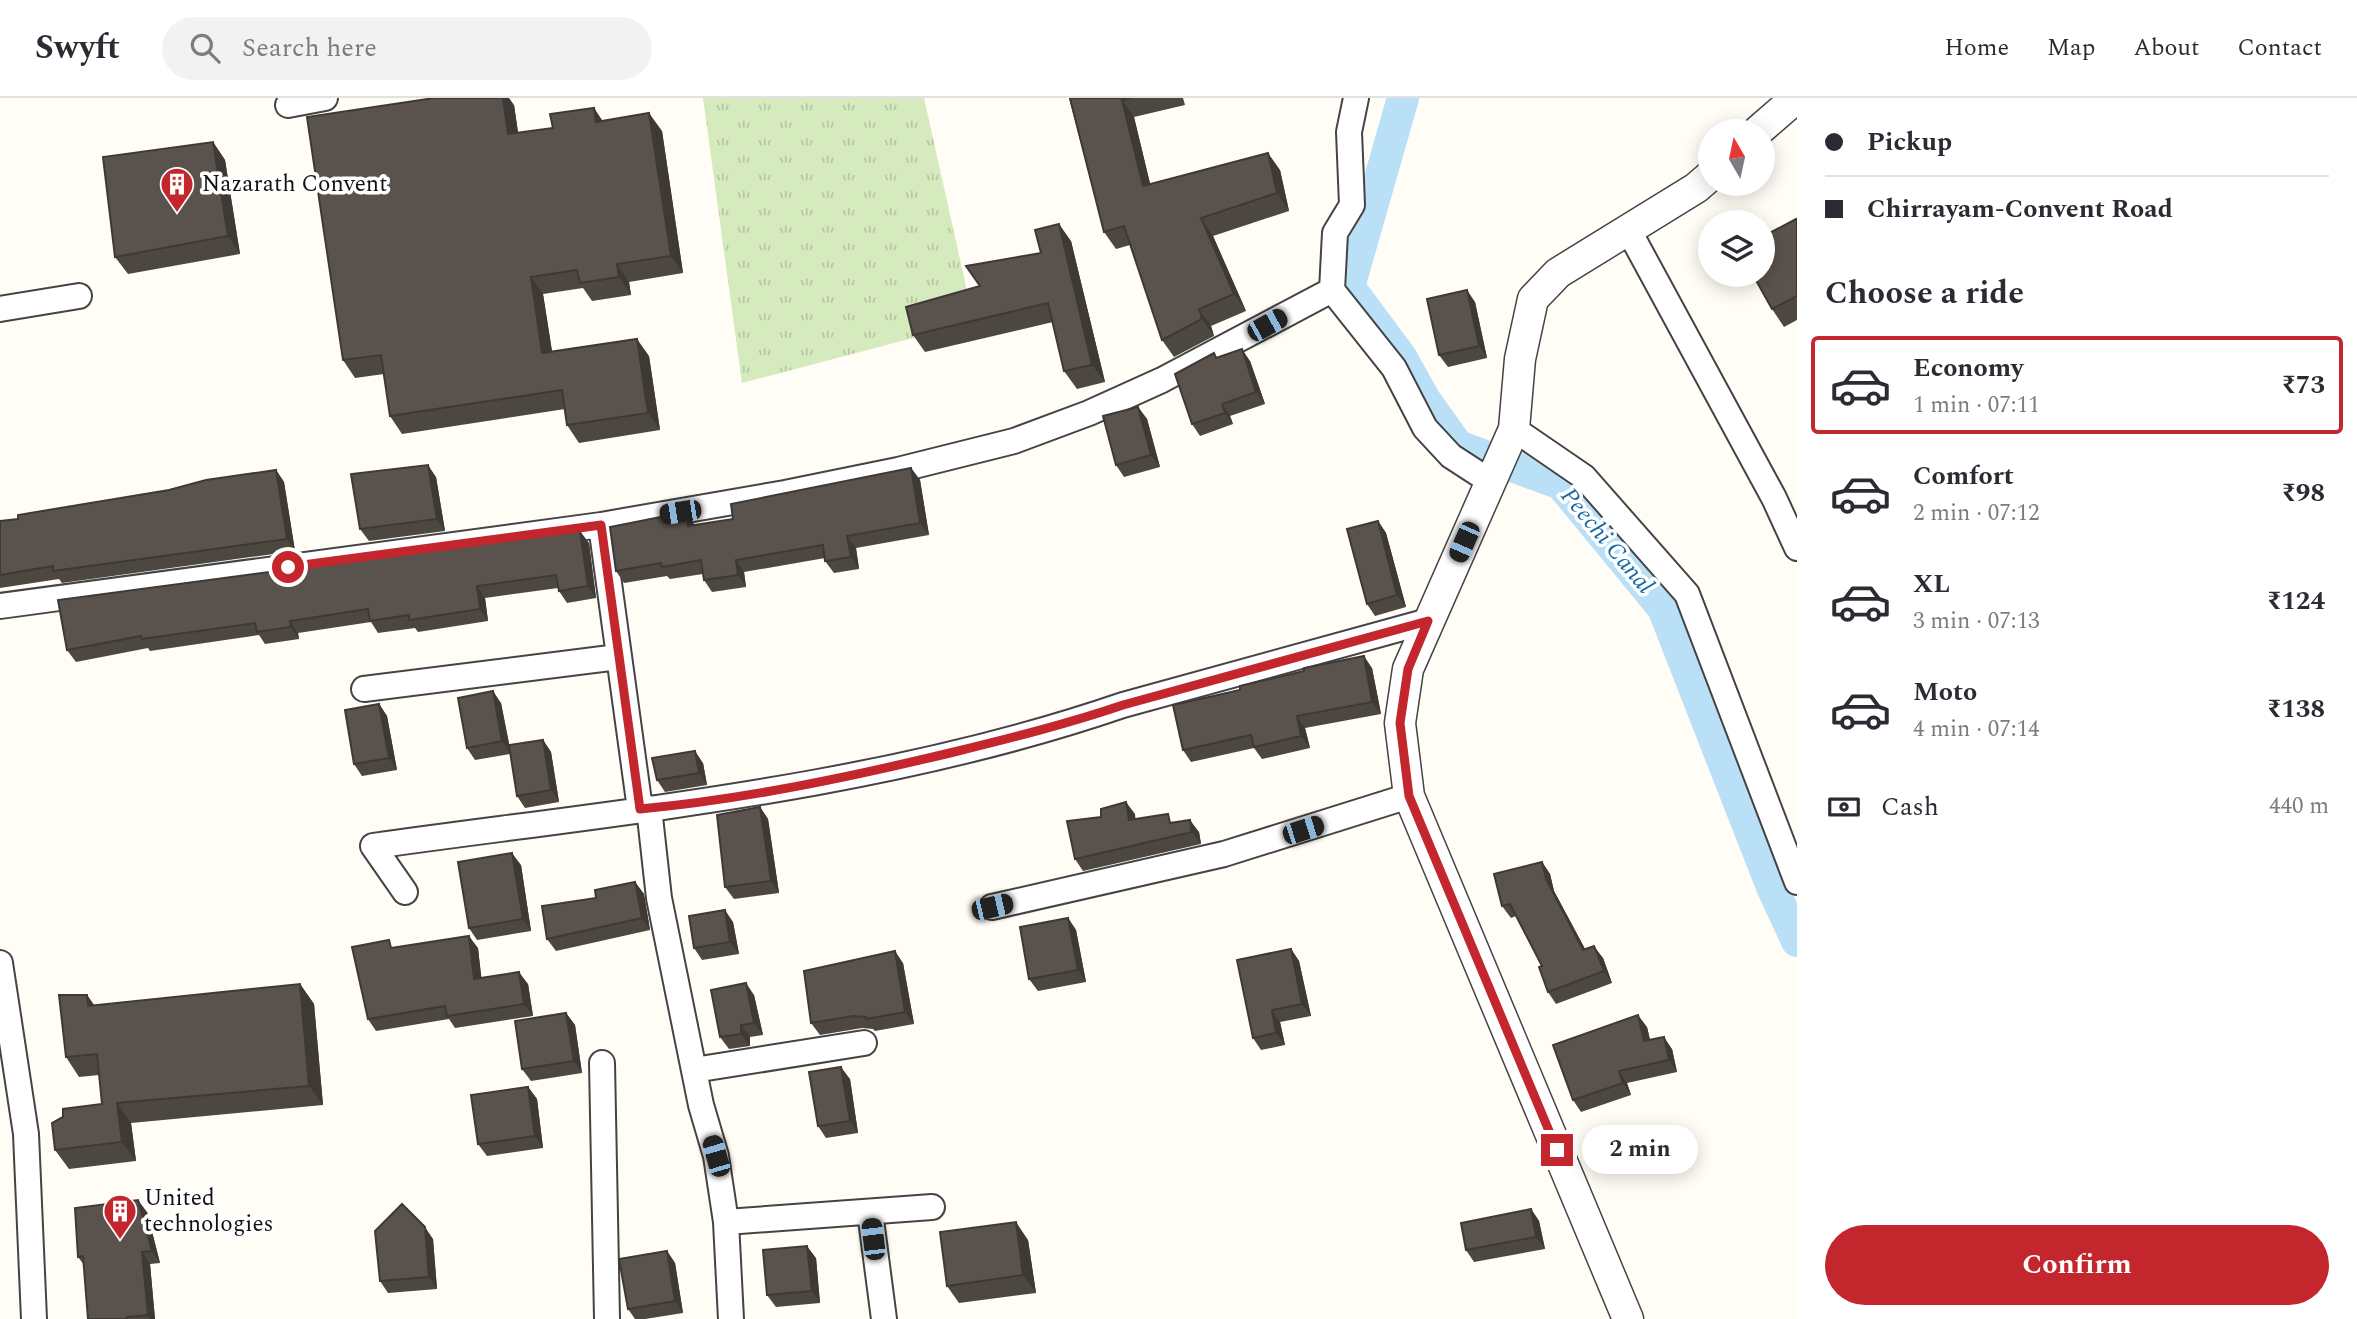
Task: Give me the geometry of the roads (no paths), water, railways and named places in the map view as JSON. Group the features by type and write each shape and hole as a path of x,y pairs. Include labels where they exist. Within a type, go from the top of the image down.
{"street":[{"path":"288,105 326,98"},
{"path":"1356,98 1349,132 1352,205 1335,233 1332,290 1394,368 1425,428 1451,456 1502,457 1584,477 1686,594 1797,882"},
{"path":"1772,119 1796,98"},
{"path":"1628,1319 1409,796 1400,723 1408,669 1502,457 1533,299 1558,273 1698,186"},
{"path":"1629,231 1767,486 1797,548"},
{"path":"0,606 601,525 785,494 898,470 1014,441 1162,380 1332,290"},
{"path":"0,309 79,296"},
{"path":"601,525 618,657 659,898 694,1070 716,1156 726,1222 731,1319"},
{"path":"405,892 373,846 761,794 870,772 1074,722 1123,705 1428,621"},
{"path":"365,689 618,657"},
{"path":"992,907 1224,855 1409,796"},
{"path":"0,963 26,1134 34,1319"},
{"path":"694,1070 864,1043"},
{"path":"601,1063 607,1319"},
{"path":"726,1222 932,1207"},
{"path":"870,1212 884,1319"}],"waterway":[{"name":"Peechi Canal","path":"1403,98 1349,287 1401,357 1425,400 1458,446 1561,484 1663,608 1772,887 1797,941"}],"place":[{"name":"Nazarath Convent","path":"177,214"},
{"name":"United technologies","path":"120,1241"}]}
